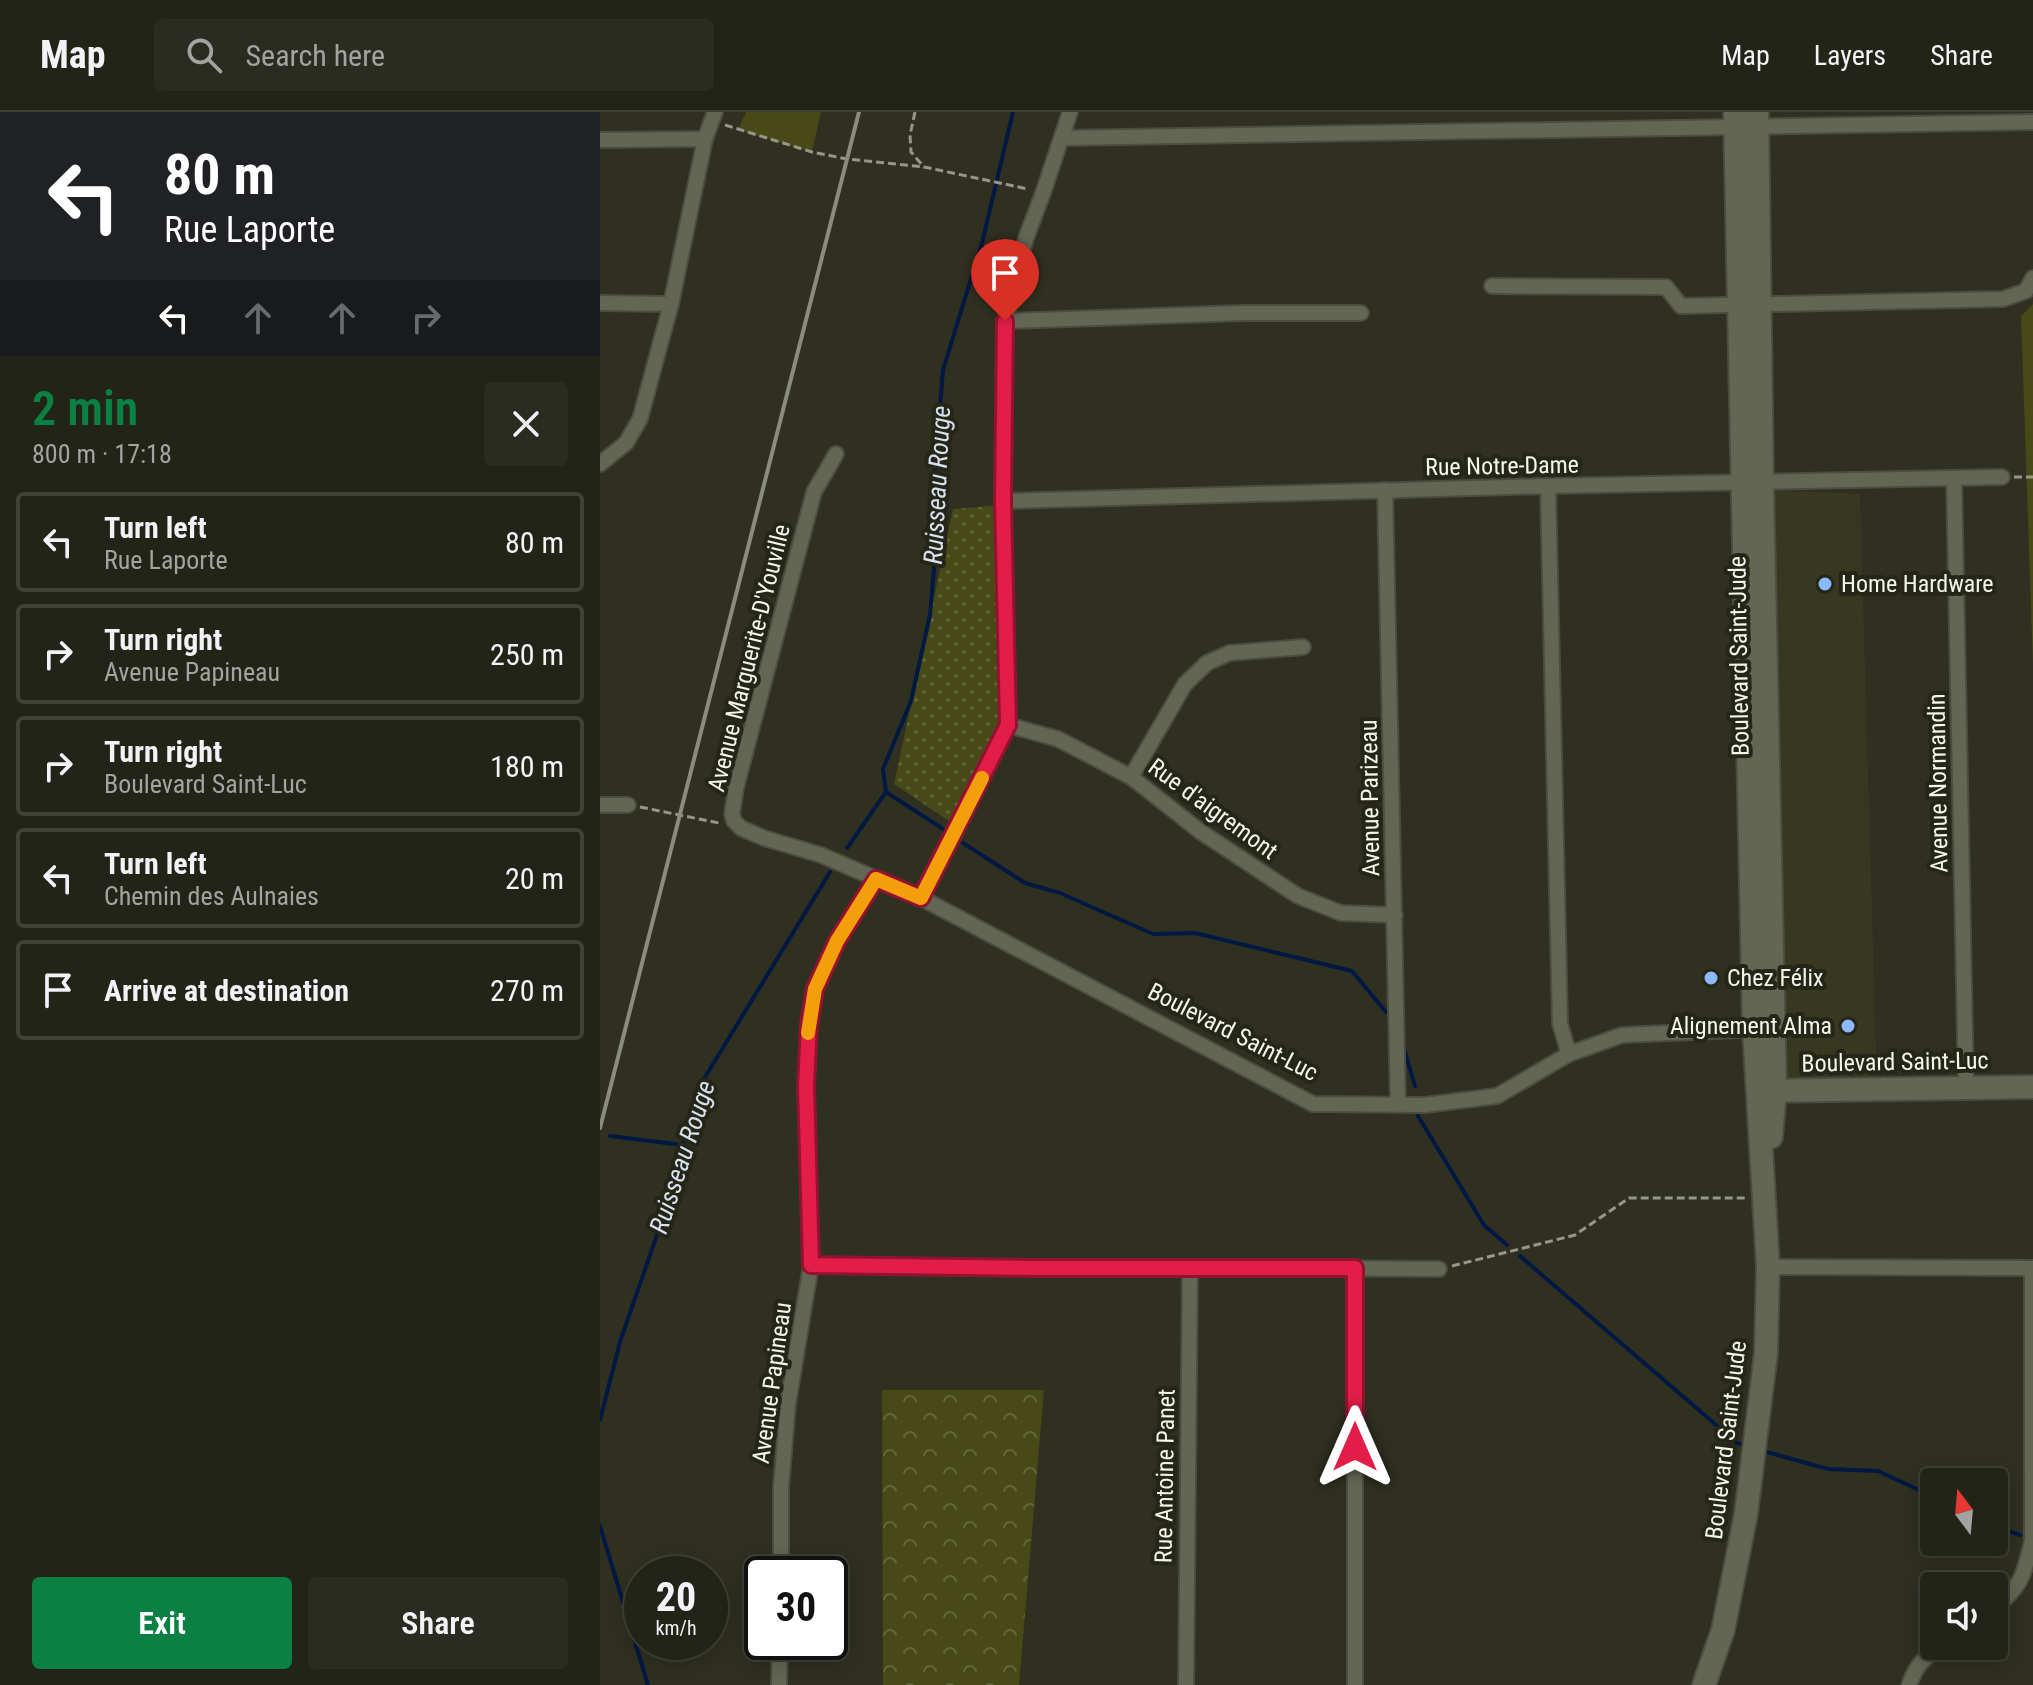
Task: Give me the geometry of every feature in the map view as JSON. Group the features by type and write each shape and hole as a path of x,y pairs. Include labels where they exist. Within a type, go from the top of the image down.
{"street":[{"path":"921,898 1008,725 1003,501 1005,321 1026,238 1070,112"},
{"path":"600,464 626,443 640,419 671,304 705,139 714,117"},
{"path":"1062,138 1746,120 2033,122"},
{"name":"Boulevard Saint-Jude","path":"1704,1685 1723,1630 1746,1514 1766,1353 1766,1090 1746,120"},
{"path":"600,140 705,139"},
{"path":"1492,286 1666,287 1681,306 1749,305 2003,299 2026,291 2033,278"},
{"path":"600,303 671,304"},
{"path":"1005,321 1243,313 1361,313"},
{"name":"Avenue Marguerite-D'Youville","path":"836,454 814,492 736,788 732,814 741,828 821,855 876,879"},
{"name":"Rue Notre-Dame","path":"1003,501 2002,477"},
{"name":"Avenue Normandin","path":"1954,478 1966,1087"},
{"path":"1548,486 1560,1024 1569,1054"},
{"name":"Avenue Parizeau","path":"1385,490 1398,1104"},
{"path":"1131,777 1185,684 1207,663 1229,653 1303,647"},
{"name":"Rue d'aigremont","path":"1008,725 1058,739 1131,777 1201,832 1298,896 1341,913 1395,915"},
{"path":"600,805 628,805"},
{"name":"Boulevard Saint-Luc","path":"876,879 921,898 1313,1104 1425,1105 1497,1096 1569,1054 1622,1035 1764,1029"},
{"name":"Avenue Papineau","path":"781,1556 781,1487 788,1404 811,1265 806,1085 809,1025 815,989 837,941 876,879"},
{"name":"Boulevard Saint-Luc","path":"1766,1090 2033,1087"},
{"path":"811,1265 1439,1269"},
{"path":"1768,1267 2032,1268 2032,1541 2024,1573 2008,1597"},
{"name":"Rue Antoine Panet","path":"1186,1685 1190,1268"},
{"path":"1355,1268 1355,1685"},
{"path":"779,1685 780,1660"},
{"path":"1909,1685 1914,1670 1924,1660"}],"path":[{"path":"915,112 910,135 911,152 924,167"},
{"path":"714,117 812,152 924,167 1043,193"},
{"path":"628,805 741,828"},
{"path":"1439,1269 1575,1235 1629,1198 1765,1197"}],"shaded area":[{"path":"1765,489 1860,494 1877,1086 1779,1088"}],"green space":[{"path":"746,112 821,112 812,152 738,130"},
{"path":"2033,304 2033,665 2021,316"},
{"path":"993,506 1008,725 958,827 894,784 953,509"},
{"path":"882,1390 1044,1390 1019,1685 883,1685"}],"waterway":[{"name":"Ruisseau Rouge","path":"847,848 886,792 883,769 911,701 930,615 939,510 934,483 943,370 982,243 1013,112"},
{"path":"886,792 943,829"},
{"path":"963,843 1025,883 1060,893 1153,934 1195,933 1352,971 1386,1012"},
{"name":"Ruisseau Rouge","path":"600,1420 620,1342 681,1165 683,1145 699,1087 830,872"},
{"path":"1402,1042 1415,1086"},
{"path":"1418,1116 1484,1225 1507,1245"},
{"path":"610,1136 683,1145"},
{"path":"1520,1256 1741,1444"},
{"path":"1767,1452 1828,1469 1878,1471 1920,1490"},
{"name":"Ruisseau Rouge","path":"600,1526 648,1685"},
{"path":"2008,1531 2020,1535"}],"railway":[{"path":"600,1128 859,112"}],"slow traffic":[{"path":"808,1033 815,989 837,941 876,879 921,898 982,778"}],"place":[{"name":"Home Hardware","path":"1825,584"},
{"name":"Chez Félix","path":"1711,978"},
{"name":"Alignement Alma","path":"1848,1026"}],"route":[{"path":"1005,321 1003,501 1008,725 921,898 876,879 837,941 815,989 809,1025 806,1085 811,1265 1355,1268 1355,1447"}]}
